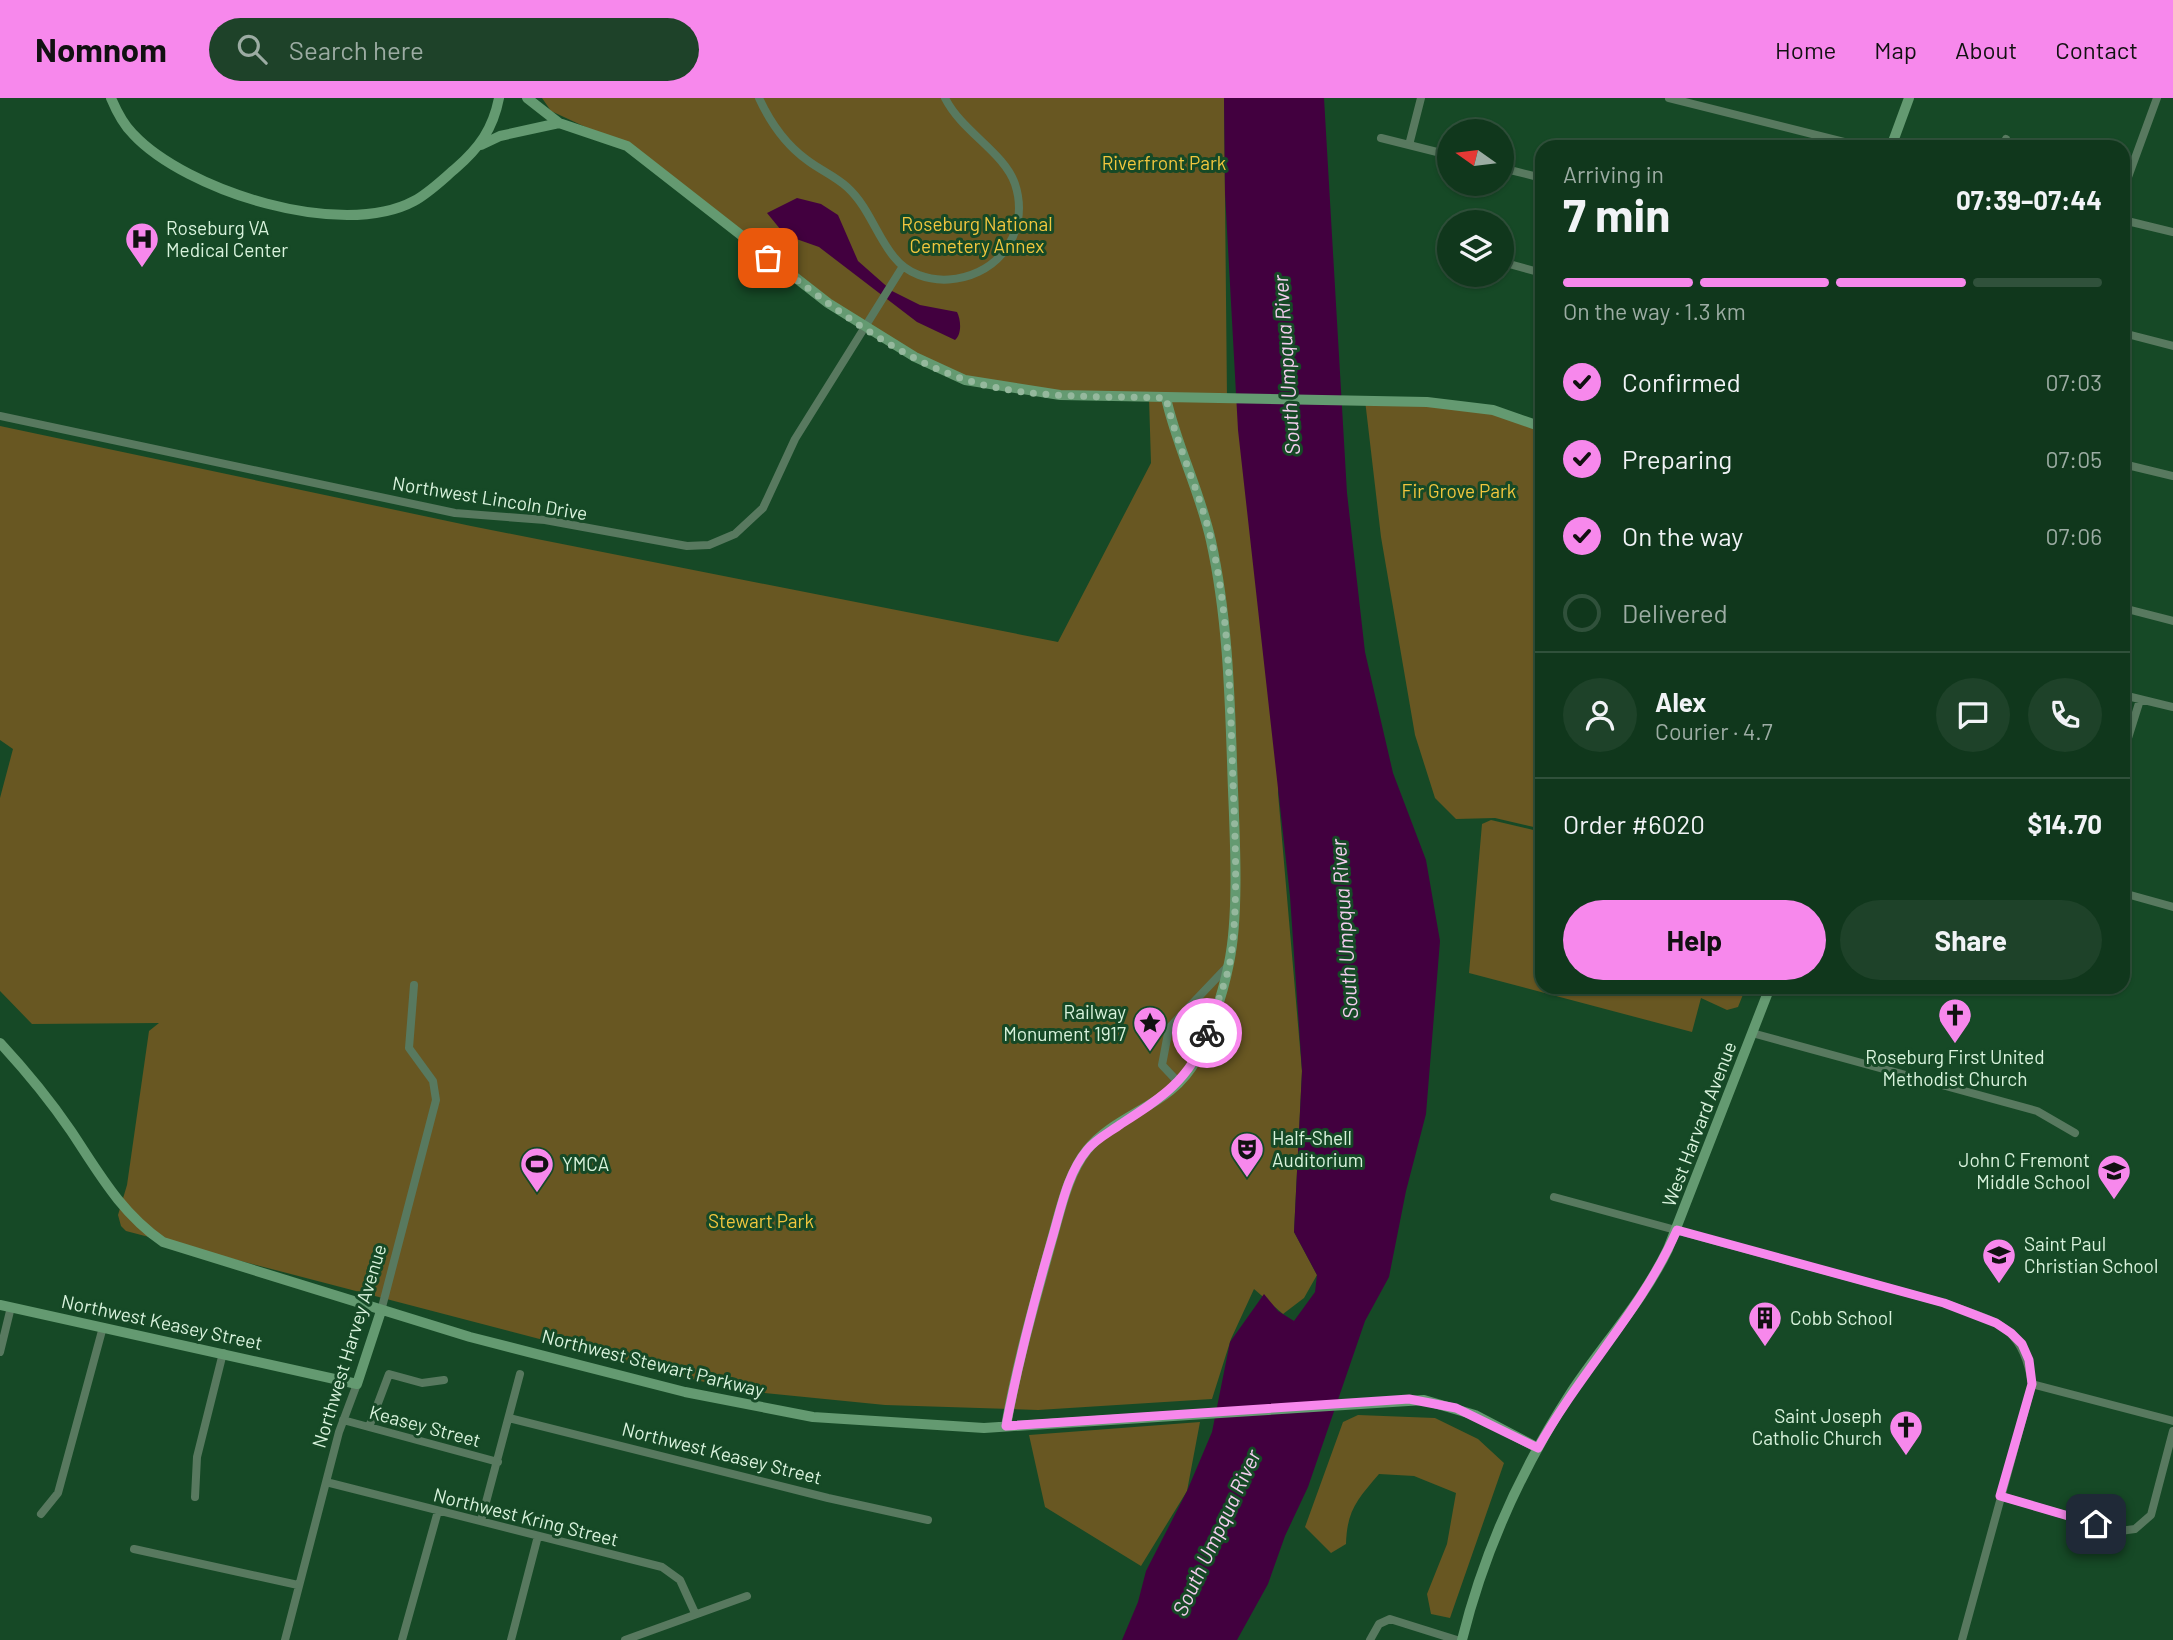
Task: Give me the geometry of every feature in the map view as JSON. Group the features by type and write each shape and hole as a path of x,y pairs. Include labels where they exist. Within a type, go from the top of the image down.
{"street":[{"path":"111,98 132,134 186,173 236,196 280,208 305,211 374,212 414,201 481,145 511,133 559,123"},
{"path":"481,145 491,125 499,98"},
{"path":"527,98 559,123 609,138 646,159 737,234 864,327 946,373 987,386 1060,395 1365,400 1493,410 1535,424"},
{"path":"759,98 780,135 806,160 854,195 894,257 903,266 928,277 942,279 979,273 1003,253 1018,225 1018,197 1009,171 965,127 945,98"},
{"path":"1409,145 1422,98"},
{"path":"1669,98 1836,140"},
{"path":"1894,140 1909,98"},
{"path":"2130,172 2157,98"},
{"path":"1381,138 1437,152"},
{"path":"1514,171 1535,176"},
{"path":"2130,222 2173,232"},
{"path":"1514,265 1535,271"},
{"name":"Northwest Lincoln Drive","path":"0,416 455,513 538,519 675,544 709,545 735,534 763,508 795,439 903,266"},
{"path":"2130,335 2173,346"},
{"path":"1006,1426 1019,1355 1062,1204 1077,1163 1102,1136 1166,1095 1179,1083 1196,1059 1229,964 1235,838 1226,629 1211,542 1195,482 1173,429 1166,398"},
{"path":"2130,466 2173,476"},
{"path":"2130,610 2173,621"},
{"path":"2130,697 2173,707"},
{"path":"2130,731 2140,699"},
{"path":"2130,895 2173,907"},
{"path":"1179,1083 1162,1065 1170,1028 1229,964"},
{"name":"Northwest Harvey Avenue","path":"285,1640 343,1420 381,1311 436,1100 433,1081 408,1048 414,985"},
{"name":"West Harvard Avenue","path":"1460,1640 1495,1537 1538,1448 1573,1390 1648,1288 1677,1230 1767,994"},
{"path":"1752,1033 2037,1111 2074,1133"},
{"name":"Northwest Stewart Parkway","path":"0,1042 48,1099 114,1199 147,1231 177,1248 381,1311 685,1392 813,1417 917,1426 1006,1426 1409,1399 1456,1408 1538,1448"},
{"path":"1554,1197 1944,1303 1996,1323 2022,1344 2029,1360 2032,1384 1962,1640"},
{"path":"0,1352 5,1306"},
{"name":"Northwest Keasey Street","path":"5,1306 357,1384"},
{"path":"41,1514 55,1501 58,1493 103,1326"},
{"path":"195,1497 197,1457 223,1353"},
{"path":"379,1371 422,1383 444,1380"},
{"path":"369,1427 389,1374"},
{"path":"481,1521 520,1374"},
{"path":"2032,1384 2173,1421"},
{"name":"Northwest Keasey Street","path":"509,1418 828,1498 928,1520"},
{"name":"Keasey Street","path":"343,1420 498,1462"},
{"path":"2000,1496 2120,1531 2135,1529 2151,1515 2173,1431"},
{"name":"Northwest Kring Street","path":"326,1482 662,1567 680,1580 695,1613"},
{"path":"402,1640 438,1511"},
{"path":"511,1640 538,1536"},
{"path":"134,1549 298,1585"},
{"path":"625,1640 747,1596"},
{"path":"1370,1640 1379,1623 1390,1619 1460,1640"}],"green space":[{"path":"542,98 1224,98 1227,398 1285,399 1278,793 1302,1071 1294,1232 1317,1275 1304,1298 1283,1314 1254,1289 1231,1339 1212,1399 1038,1410 885,1405 735,1390 126,1231 121,1226 118,1215 127,1185 149,1031 159,1023 32,1024 0,991 0,798 13,749 0,740 0,426 471,526 1058,642 1151,463 1149,398 1060,395 946,373 889,342 609,138 551,111"},
{"name":"Fir Grove Park","path":"1365,400 1493,410 1535,423 1535,827 1495,818 1456,819 1435,798 1415,735 1381,537"},
{"path":"1491,820 1535,830 1535,990 1469,973 1482,824"},
{"path":"1548,994 1743,994 1738,1007 1727,1010 1701,998 1692,1032"},
{"path":"1358,1415 1435,1418 1478,1439 1504,1463 1450,1618 1431,1614 1427,1594 1447,1544 1456,1493 1414,1476 1379,1474 1351,1514 1346,1544 1331,1553 1305,1527 1343,1422"},
{"path":"1200,1422 1187,1491 1141,1566 1045,1507 1029,1435"}],"water":[{"name":"South Umpqua River","path":"1224,98 1324,98 1347,493 1365,652 1393,773 1426,860 1440,941 1426,1114 1406,1191 1389,1277 1365,1321 1308,1487 1285,1536 1268,1584 1237,1640 1122,1640 1138,1602 1146,1571 1187,1491 1212,1432 1230,1342 1264,1294 1278,1311 1294,1321 1315,1292 1317,1275 1294,1232 1302,1071 1290,896 1238,430 1225,193"},
{"path":"797,198 821,204 838,215 858,261 892,291 920,305 957,312 960,327 955,340 917,322 819,247 785,235 767,213"}],"way so far":[{"path":"768,258 858,323 915,357 965,380 987,386 1060,395 1166,398 1177,443 1195,482 1211,542 1226,629 1235,838 1232,942 1229,964 1207,1033"}],"place":[{"name":"Roseburg VA Medical Center","path":"142,269"},
{"name":"Roseburg First United Methodist Church","path":"1955,1045"},
{"name":"Railway Monument 1917","path":"1150,1053"},
{"name":"Half-Shell Auditorium","path":"1247,1179"},
{"name":"YMCA","path":"537,1194"},
{"name":"John C Fremont Middle School","path":"2114,1201"},
{"name":"Saint Paul Christian School","path":"1999,1285"},
{"name":"Cobb School","path":"1765,1348"},
{"name":"Saint Joseph Catholic Church","path":"1906,1457"}],"route":[{"path":"1207,1033 1196,1059 1177,1085 1102,1136 1077,1163 1062,1204 1019,1355 1006,1426 1409,1399 1438,1403 1475,1415 1538,1448 1591,1363 1648,1288 1677,1230 1944,1303 1996,1323 2011,1333 2022,1344 2029,1360 2032,1384 2000,1496 2096,1524"}],"park label":[{"name":"Riverfront Park","path":"1164,163"},
{"name":"Roseburg National Cemetery Annex","path":"977,235"},
{"name":"Stewart Park","path":"761,1221"}]}
